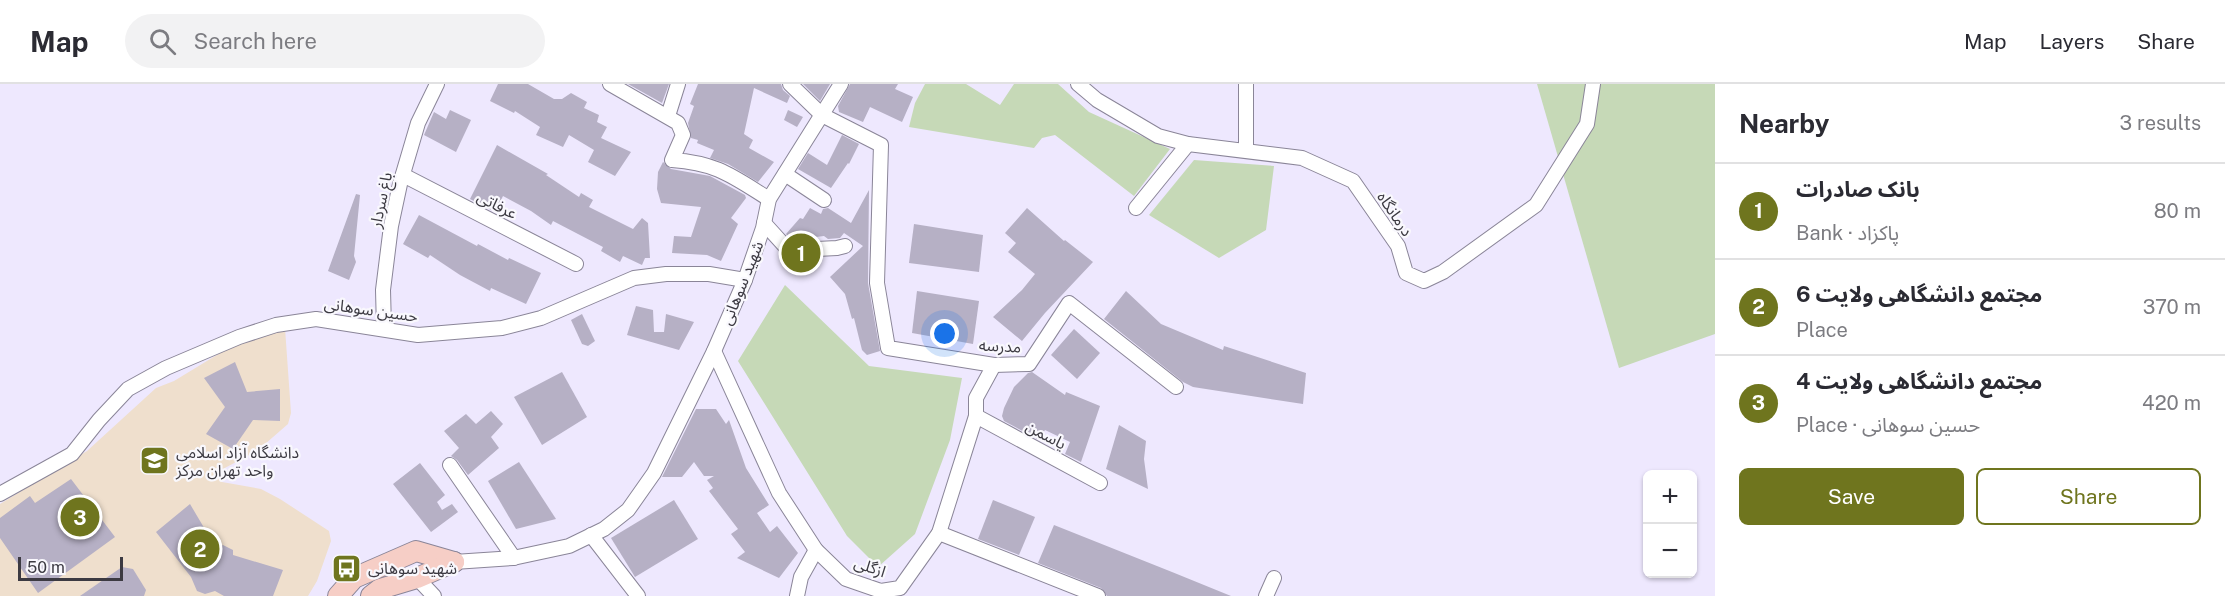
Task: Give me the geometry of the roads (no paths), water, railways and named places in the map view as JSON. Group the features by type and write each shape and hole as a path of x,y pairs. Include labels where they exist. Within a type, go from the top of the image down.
{"main road":[{"name":"شهید سوهانی","path":"339,596 354,578 416,551 454,562"},
{"name":"شهید سوهانی","path":"371,596 380,589 417,578 454,562"}],"street":[{"name":"باغ سردار","path":"384,328 383,290 391,226 418,123 437,84"},
{"path":"610,84 678,123 682,135 672,160 696,162 721,169 769,200"},
{"path":"668,116 678,84"},
{"path":"790,84 822,115"},
{"name":"شهید سوهانی","path":"454,562 514,558 569,546 604,529 627,510 654,473 714,351 745,280 764,223 769,200 841,84"},
{"name":"درمانگاه","path":"1078,84 1097,100 1158,136 1188,144 1302,158 1353,181 1398,246 1406,273 1424,281 1443,272 1536,206 1587,124 1593,84"},
{"path":"1246,84 1246,150"},
{"name":"مدرسه","path":"822,115 881,145 877,283 888,348 994,365 1029,364 1069,303 1176,387"},
{"path":"1137,208 1188,144"},
{"path":"785,174 824,200"},
{"name":"عرفاتی","path":"403,175 576,264"},
{"path":"764,223 793,255 814,254 817,249 845,246"},
{"name":"حسین سوهانی","path":"0,494 72,454 128,389 166,368 239,337 276,325 316,319 418,335 502,328 541,318 634,278 656,275 709,274 745,280"},
{"name":"ازگلی","path":"714,351 779,493 816,550 846,579 881,591 906,592 939,533 976,416 976,398 994,365"},
{"name":"یاسمن","path":"976,416 1100,483"},
{"path":"450,465 514,558"},
{"path":"939,533 1098,596"},
{"path":"591,535 638,596"},
{"path":"797,596 801,577 816,550"},
{"path":"417,578 434,596"},
{"path":"1266,596 1274,578"}],"place":[{"name":"بانک صادرات","path":"801,253"},
{"name":"دانشگاه آزاد اسلامی واحد تهران مرکز","path":"155,461"},
{"name":"مجتمع دانشگاهی ولایت 4","path":"80,517"},
{"name":"مجتمع دانشگاهی ولایت 6","path":"200,549"},
{"name":"شهید سوهانی","path":"347,568"}]}
